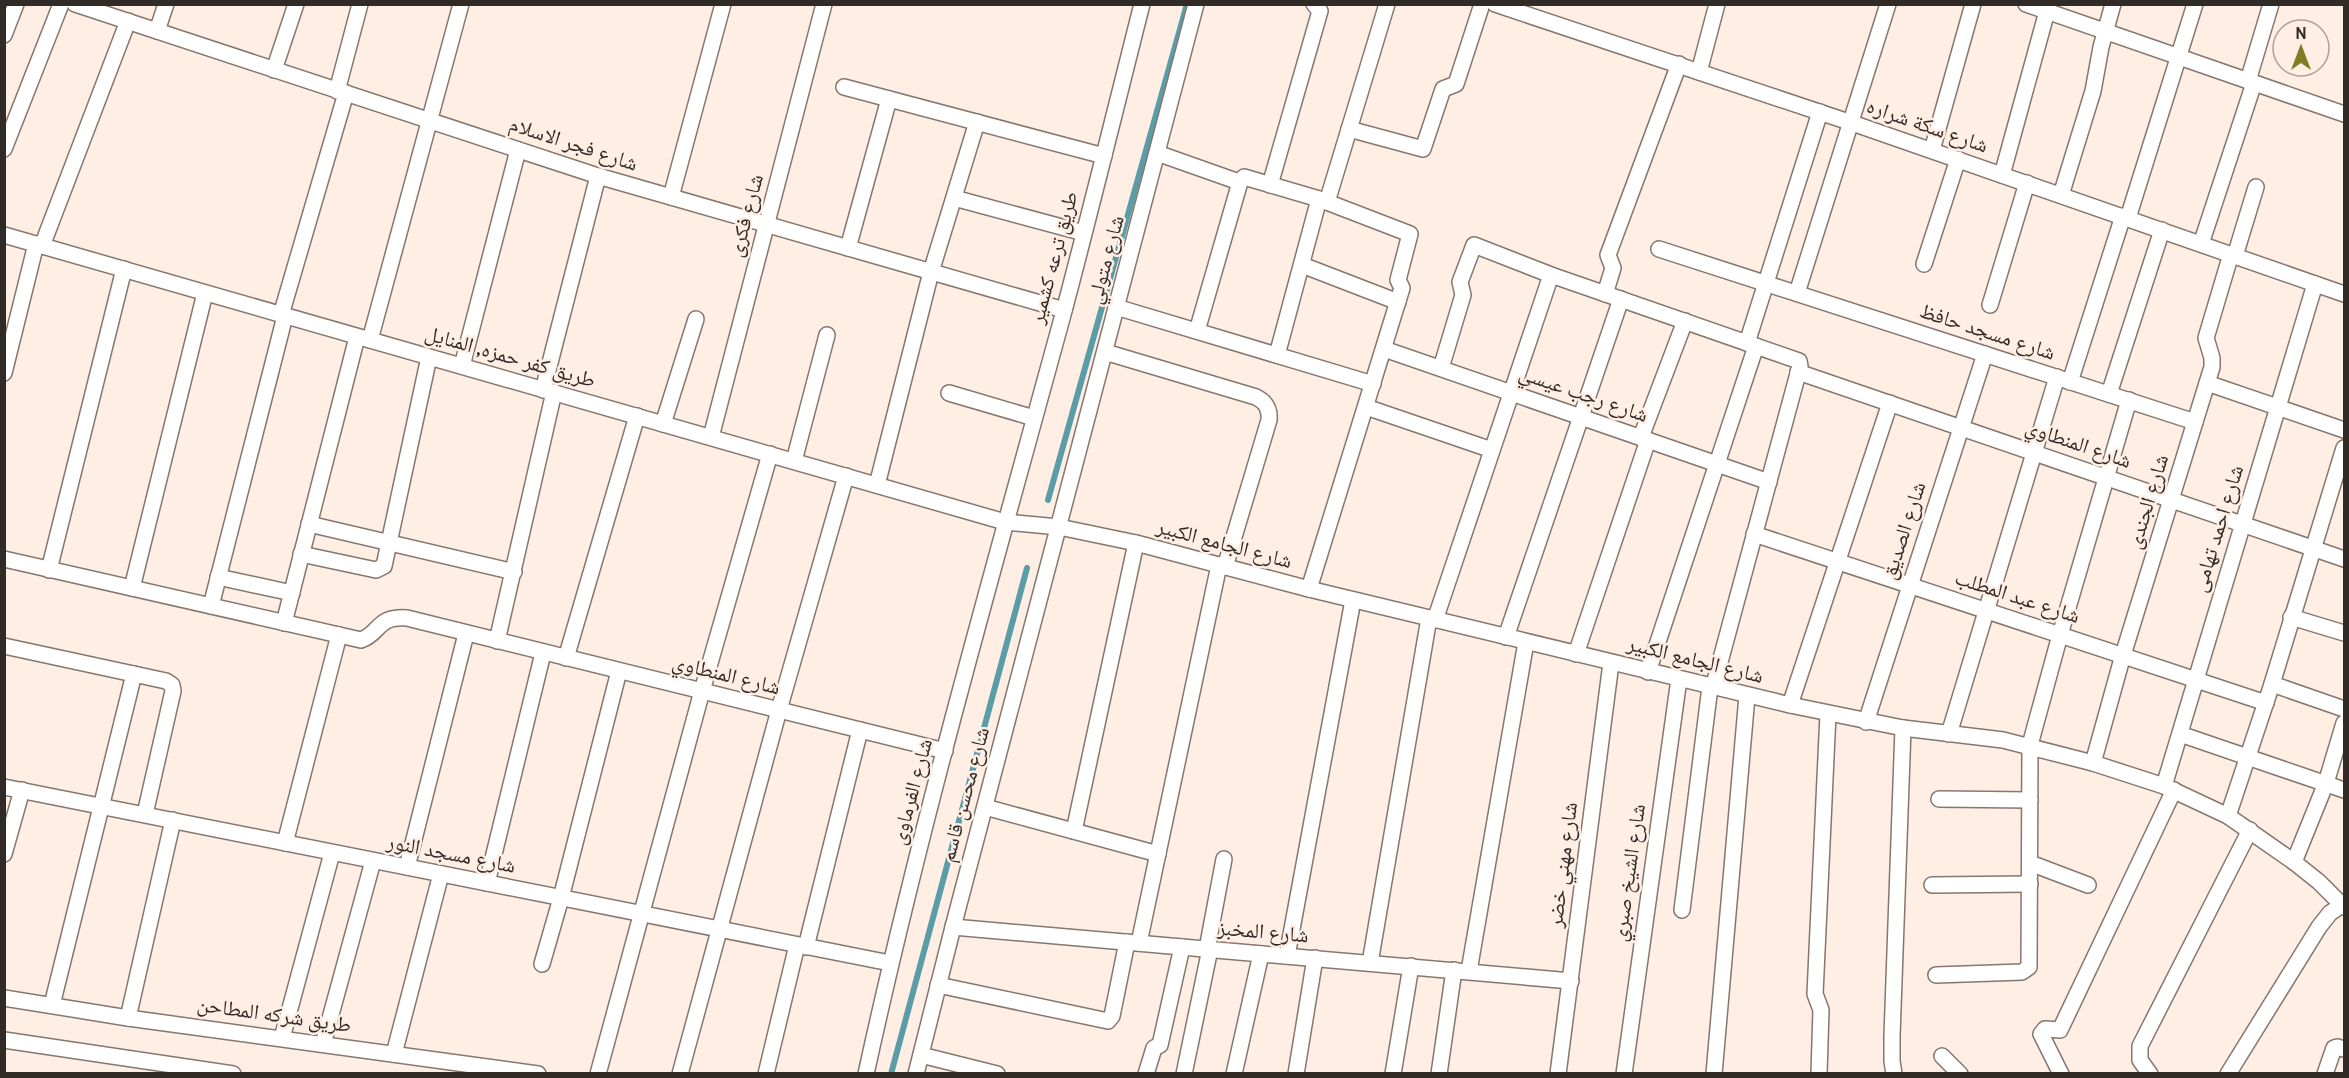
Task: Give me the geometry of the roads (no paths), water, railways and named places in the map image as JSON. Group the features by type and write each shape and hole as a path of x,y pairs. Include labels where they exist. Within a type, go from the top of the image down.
{"street":[{"path":"4,35 16,4"},
{"path":"4,149 61,4"},
{"name":"شارع فجر الاسلام","path":"75,4 598,176 1064,310"},
{"path":"157,31 166,4"},
{"path":"274,70 296,4"},
{"path":"211,606 341,92 360,4"},
{"path":"284,623 309,524 429,121 461,4"},
{"path":"671,197 723,4"},
{"name":"شارع فكرى","path":"711,438 824,4"},
{"name":"طريق ترعه كشمير","path":"1005,522 1064,310 1142,4"},
{"name":"شارع متولي","path":"1059,527 1196,4"},
{"path":"1270,185 1320,11 1314,4"},
{"path":"1277,355 1302,265 1349,129 1387,4"},
{"path":"1349,129 1423,149 1443,89 1456,84 1482,4"},
{"name":"شارع سكة شراره","path":"1495,4 1932,150 2344,294"},
{"path":"1699,72 1717,4"},
{"path":"1797,293 1888,4"},
{"path":"1932,150 1973,4"},
{"path":"2026,4 2048,8 2104,32 2344,114"},
{"path":"2061,195 2093,91 2104,32 2113,4"},
{"path":"1949,734 2034,452 2126,217 2180,57 2195,4"},
{"path":"2201,244 2251,82 2271,4"},
{"path":"2002,175 2048,8"},
{"path":"4,373 39,245 128,21"},
{"path":"1605,294 1613,268 1608,255 1679,64"},
{"path":"844,87 1104,156"},
{"path":"848,248 889,99"},
{"path":"1648,672 1716,463 1752,344 1766,283 1820,112"},
{"path":"877,485 931,272 977,122"},
{"path":"462,366 518,150"},
{"path":"1157,153 1240,182"},
{"path":"1924,264 1958,159"},
{"path":"497,642 514,572 548,391 598,176"},
{"path":"1197,331 1240,182 1244,177 1323,200 1410,234 1398,280 1402,288 1309,589"},
{"path":"1990,305 2027,183"},
{"name":"شارع الجندى","path":"2093,763 2123,655 2207,383 2212,363 2206,338 2256,187"},
{"path":"954,198 1084,232"},
{"path":"2109,394 2162,230"},
{"name":"طريق كفر حمزه, المنايل","path":"4,235 1005,522"},
{"path":"1441,368 1463,295 1460,282 1474,245 1551,275 1797,359 1800,364 1712,687 1682,910"},
{"name":"شارع مسجد حافظ","path":"1659,249 2195,422"},
{"path":"1302,265 1398,302"},
{"path":"49,570 124,269"},
{"path":"1370,963 1432,619 1551,275"},
{"name":"شارع احمد تهامى","path":"2061,1074 2041,1034 2045,1029 2060,1030 2169,788 2180,734 2315,284"},
{"path":"132,588 205,293"},
{"path":"1506,637 1621,299"},
{"path":"1116,307 1373,384"},
{"path":"663,424 696,319"},
{"path":"1576,654 1685,321"},
{"path":"794,461 827,335"},
{"name":"شارع رجب عيسي","path":"1384,349 1769,482"},
{"path":"938,985 1108,1021 1112,1016 1158,854 1222,566 1269,420 1269,409 1256,397 1105,352"},
{"name":"شارع الصديق","path":"1866,722 1985,354"},
{"path":"301,554 380,569 384,566 429,357"},
{"name":"شارع المنطاوي","path":"1798,372 2344,559"},
{"path":"2207,383 2344,430"},
{"path":"950,393 1034,418"},
{"path":"1936,975 2022,972 2029,967 2030,745 2105,477 2129,400"},
{"path":"1790,705 1890,403"},
{"path":"1366,407 1492,450"},
{"path":"566,658 637,416"},
{"path":"2228,816 2272,684 2344,448"},
{"path":"598,1074 702,691 770,454"},
{"path":"680,1074 779,710 846,476"},
{"name":"شارع الجامع الكبير","path":"1005,522 1059,527 1136,543 1353,600 1828,714 1903,728 2030,745 2093,763 2169,788 2228,816 2295,862 2343,906"},
{"name":"شارع الفرماوى","path":"866,1074 890,963 1005,522"},
{"path":"309,524 514,572"},
{"name":"شارع محسن قاسم","path":"916,1074 1059,527"},
{"name":"شارع عبد المطلب","path":"1754,534 2266,703"},
{"path":"1074,831 1136,543"},
{"path":"4,560 339,635 285,843"},
{"path":"218,577 292,593"},
{"path":"1287,956 1353,600"},
{"path":"2291,616 2344,633"},
{"name":"شارع المنطاوي","path":"339,635 365,639 383,622 399,618 945,751"},
{"path":"407,867 466,634"},
{"path":"1440,1074 1526,642"},
{"path":"4,646 170,682 173,688 144,814"},
{"path":"487,883 543,653"},
{"name":"شارع مهني خضر","path":"1558,1074 1611,663"},
{"path":"542,964 619,671"},
{"path":"51,1005 134,674"},
{"name":"شارع الشيخ صبري","path":"1624,1074 1679,679"},
{"path":"2272,684 2344,709"},
{"path":"1714,1074 1748,696"},
{"path":"1819,1074 1821,1010 1815,994 1828,714"},
{"path":"2295,862 2326,783 2344,723"},
{"path":"1894,1074 1892,1036 1903,728"},
{"path":"766,1074 860,730"},
{"path":"2180,734 2344,790"},
{"name":"شارع مسجد النور","path":"4,787 890,963"},
{"path":"4,854 22,790"},
{"path":"1939,799 2030,800"},
{"path":"985,807 1158,854"},
{"path":"128,1018 173,820"},
{"path":"2142,1071 2138,1055 2140,1046 2250,830"},
{"path":"282,1038 332,853"},
{"path":"1184,1074 1224,859"},
{"path":"323,1044 373,861"},
{"path":"2030,863 2088,885"},
{"path":"394,1054 441,874"},
{"path":"1932,885 2030,884"},
{"path":"2228,1074 2319,927 2330,913 2343,906"},
{"name":"شارع المخبز","path":"953,927 1571,981"},
{"path":"1146,1074 1154,1048 1160,1045 1182,947"},
{"path":"1234,1074 1261,954"},
{"path":"1296,1074 1315,958"},
{"path":"1393,1074 1411,966"},
{"name":"طريق شركه المطاحن","path":"4,998 128,1018 538,1074"},
{"path":"4,1040 233,1074"},
{"path":"2325,1074 2334,1048 2344,1049"},
{"path":"921,1055 997,1074"},
{"path":"1942,1056 1960,1074"}],"waterway":[{"path":"1048,500 1187,4"},
{"path":"891,1074 1027,568"}]}
